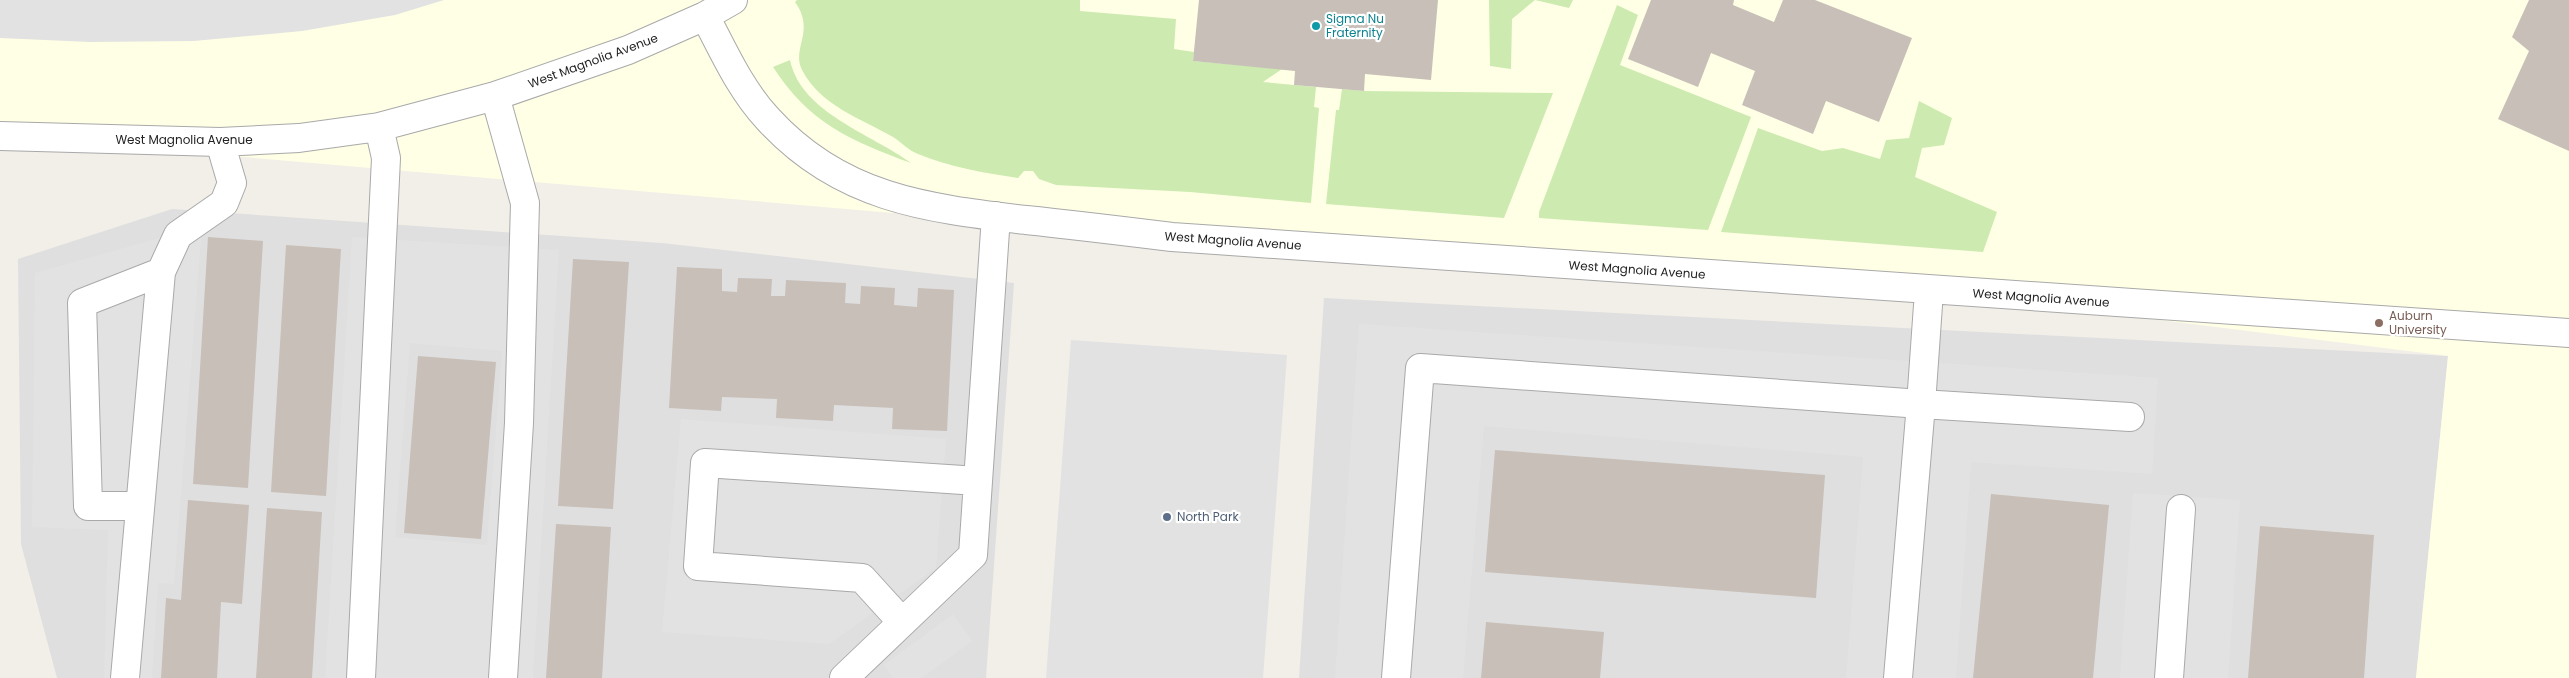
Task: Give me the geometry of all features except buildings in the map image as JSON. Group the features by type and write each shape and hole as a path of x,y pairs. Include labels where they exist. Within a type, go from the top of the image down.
{"street":[{"path":"705,16 733,0"},
{"name":"West Magnolia Avenue","path":"0,136 220,142 299,138 379,127 495,96 628,50 705,16 740,84 767,118 812,160 866,188 951,211 1172,237 1929,291 2569,333"},
{"path":"495,96 525,203 519,423 503,678"},
{"path":"361,678 386,158 379,127"},
{"path":"124,678 138,506 161,272 178,235 224,203 232,183 220,142"},
{"path":"844,678 973,554 996,216"},
{"path":"138,506 88,506 82,303 161,272"},
{"path":"1898,678 1929,291"},
{"path":"1396,678 1420,368 2130,417"},
{"path":"902,622 862,578 698,566 705,463 978,481"},
{"path":"2168,678 2180,509"}],"shaded area":[{"name":"Auburn University","path":"0,0 2569,0 2569,678 2416,678 2448,356 1929,291 1172,237 0,136"},
{"path":"0,0 444,0 395,15 302,31 194,41 90,42 0,38"},
{"path":"172,209 662,243 1014,283 986,678 57,678 21,544 18,259"},
{"path":"202,226 174,584 158,583 152,678 104,678 108,530 32,527 35,273"},
{"path":"352,237 559,250 533,678 325,678","holes":["410,343 502,351 487,545 395,537"]},
{"path":"1324,298 2448,356 2416,678 1299,678"},
{"path":"1359,324 2158,378 2152,474 1971,462 1956,678 1846,678 1863,457 1484,426 1463,678 1335,678"},
{"name":"North Park","path":"1071,340 1287,355 1263,678 1046,678"},
{"path":"681,419 946,439 936,568 829,644 662,632"},
{"path":"2133,493 2240,500 2228,678 2120,678"},
{"path":"953,614 972,641 922,678 893,678 884,665"}],"green space":[{"path":"797,0 1080,0 1080,11 1176,19 1174,49 1194,52 1193,61 1282,69 1263,82 1316,87 1314,107 1319,108 1311,203 1190,192 1056,185 1039,179 1033,171 1024,171 1018,178 980,172 930,159 915,153 893,137 842,110 830,102 810,82 799,62 804,30 801,12 795,2"},
{"path":"1489,0 1535,0 1512,19 1511,69 1490,66"},
{"path":"1535,0 1573,0 1569,8"},
{"path":"1617,5 1638,15 1620,65 1751,117 1708,230 1539,218 1539,212"},
{"path":"790,60 797,78 808,94 823,108 911,163 850,138 833,128 801,103 773,67"},
{"path":"1342,89 1364,91 1553,93 1504,218 1326,204 1336,110 1339,110"},
{"path":"1919,101 1952,118 1944,145 1922,148 1915,177 1997,212 1983,252 1721,232 1758,128 1822,151 1843,148 1880,159 1886,140 1909,138"}],"place":[{"name":"Sigma Nu Fraternity","path":"1316,26"},
{"name":"Auburn University","path":"2379,323"},
{"name":"North Park","path":"1167,517"}]}
